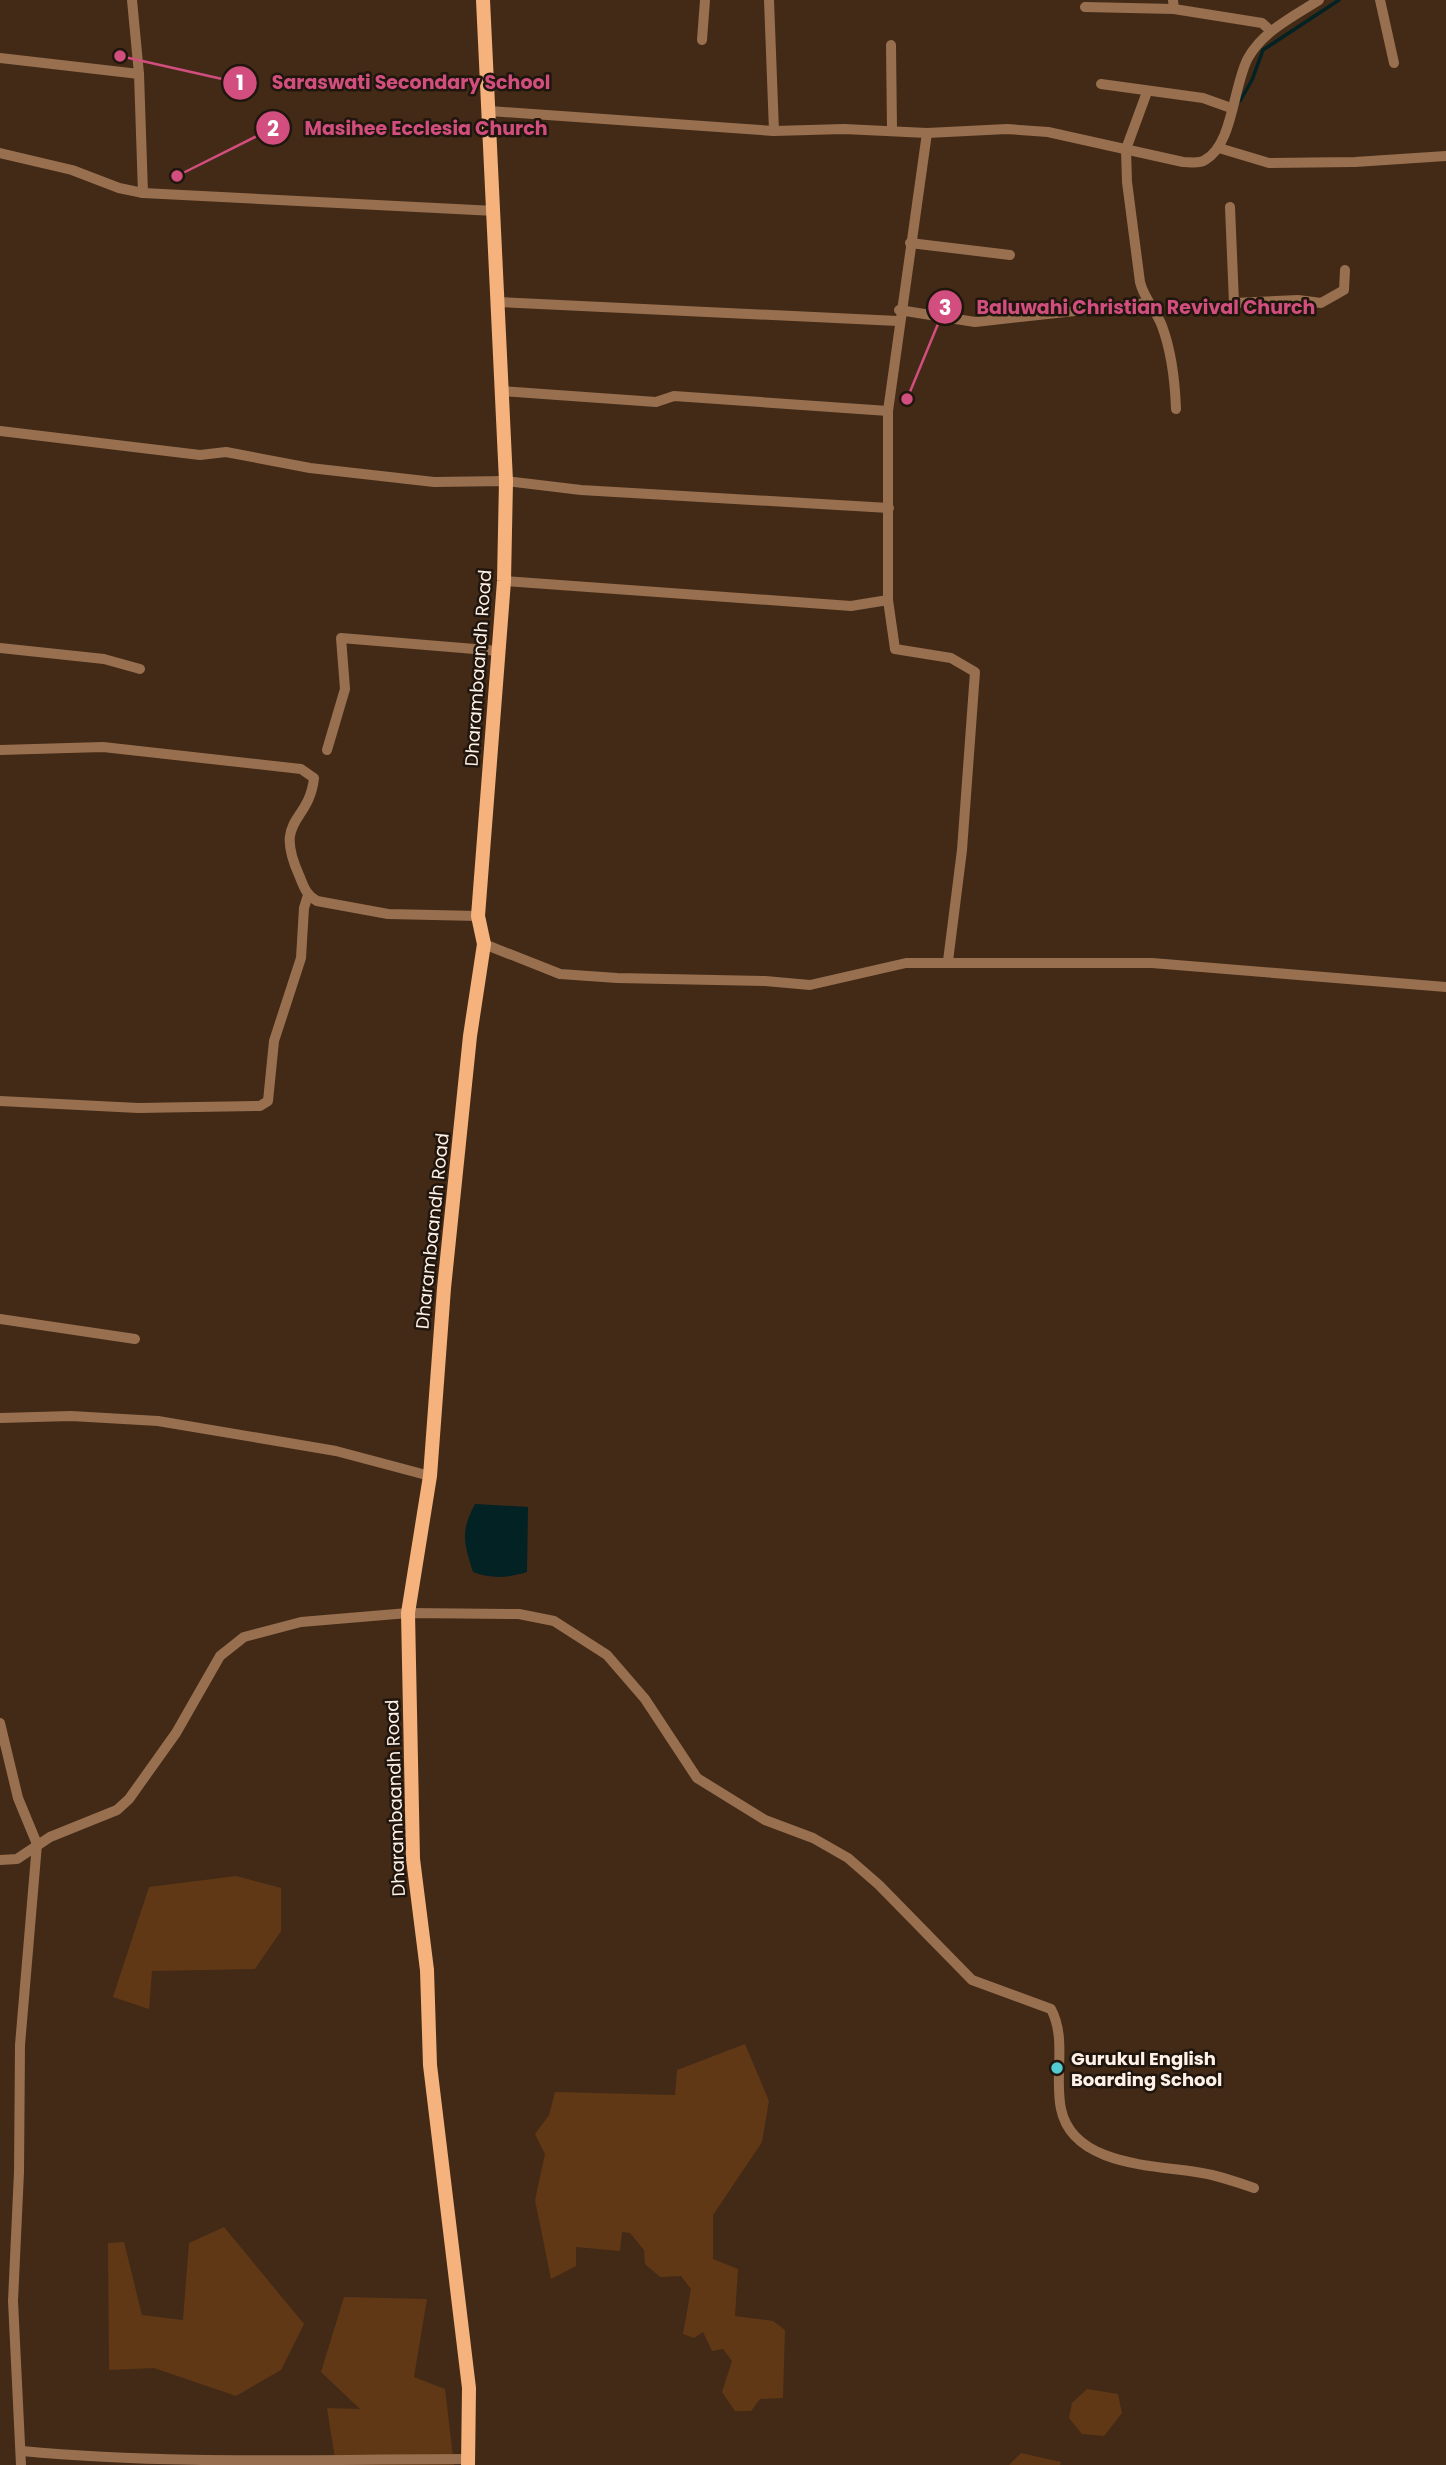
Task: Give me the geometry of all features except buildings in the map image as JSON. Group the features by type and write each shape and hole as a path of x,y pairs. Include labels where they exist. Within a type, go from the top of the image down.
{"main road":[{"name":"Dharambaandh Road","path":"468,2462 469,2388 430,2065 427,1970 413,1859 408,1613 430,1476 444,1289 470,1036 484,944 478,916 504,581 506,481 483,0"}],"street":[{"path":"132,0 139,74 143,193"},
{"path":"702,40 705,0"},
{"path":"769,0 774,131"},
{"path":"490,111 774,131 892,130 927,133 1007,129 1048,132 1183,162 1203,162 1219,148 1248,57 1270,31 1319,0"},
{"path":"1380,0 1394,63"},
{"path":"1085,7 1174,5 1262,23 1270,31"},
{"path":"891,45 892,130"},
{"path":"0,58 139,74"},
{"path":"1101,84 1203,98 1231,108"},
{"path":"1147,92 1126,149 1127,182 1140,282 1148,303 1162,325 1175,374 1176,409"},
{"path":"927,133 899,316 888,411 888,600 895,649 951,658 975,672 962,850 948,961"},
{"path":"1219,148 1269,163 1354,162 1446,156"},
{"path":"0,153 72,170 119,188 143,193 495,211"},
{"path":"1230,207 1234,303 1298,300 1321,303 1344,290 1345,270"},
{"path":"910,243 1010,255"},
{"path":"498,302 899,316 975,322 1148,303"},
{"path":"502,391 656,402 674,396 888,411"},
{"path":"0,431 200,455 226,452 310,468 435,482 506,481 581,490 889,508"},
{"path":"504,581 851,606 888,600"},
{"path":"327,750 345,689 341,638 499,651"},
{"path":"0,648 104,659 140,669"},
{"path":"0,750 103,747 301,769 314,778 313,787 291,826 287,840 289,853 308,895 317,901 388,914 478,916"},
{"path":"0,1101 138,1108 260,1105 268,1101 274,1041 298,970 305,936 304,908 308,895"},
{"path":"484,944 560,974 810,985 906,963 1152,963 1446,987"},
{"path":"0,1319 135,1339"},
{"path":"0,1418 71,1416 158,1421 336,1451 430,1476"},
{"path":"0,1860 24,1856 37,1844 117,1811 129,1799 176,1733 220,1656 244,1637 301,1622 408,1613 519,1614 554,1621 572,1630 607,1655 645,1699 697,1778 765,1820 813,1838 848,1858 879,1885 972,1980 1051,2009 1059,2022 1060,2108 1070,2132 1079,2141 1120,2159 1204,2174 1254,2188"},
{"path":"0,1723 18,1798 37,1844 20,2045 14,2318 21,2465"},
{"path":"0,2318 14,2318"},
{"path":"22,2451 72,2458 224,2463 468,2462"}],"shaded area":[{"path":"236,1876 281,1888 281,1931 255,1969 152,1971 149,2009 113,1997 149,1887"},
{"path":"745,2044 769,2101 762,2142 713,2215 713,2259 738,2269 735,2316 773,2321 785,2330 783,2398 760,2399 751,2411 735,2411 722,2392 732,2361 723,2349 712,2351 703,2332 694,2338 683,2334 691,2289 681,2276 660,2277 645,2264 644,2250 630,2233 622,2232 620,2251 576,2247 576,2266 551,2279 535,2200 545,2154 535,2134 549,2115 555,2092 675,2095 677,2070"},
{"path":"224,2227 304,2324 281,2370 236,2396 154,2368 109,2370 108,2243 124,2242 142,2315 183,2320 189,2243"},
{"path":"344,2297 427,2299 414,2377 445,2389 454,2465 336,2465 327,2408 360,2409 321,2372"},
{"path":"1087,2389 1118,2394 1122,2413 1104,2436 1082,2434 1069,2418 1072,2403"},
{"path":"1021,2453 1061,2462 1060,2465 1009,2465"}],"water":[{"path":"475,1504 528,1507 527,1572 500,1577 473,1572 467,1553 465,1530"}],"waterway":[{"path":"1240,101 1252,80 1263,50 1339,0"}],"place":[{"name":"Saraswati Secondary School","path":"120,56"},
{"name":"Masihee Ecclesia Church","path":"177,176"},
{"name":"Baluwahi Christian Revival Church","path":"907,399"},
{"name":"Gurukul English Boarding School","path":"1057,2068"}]}
